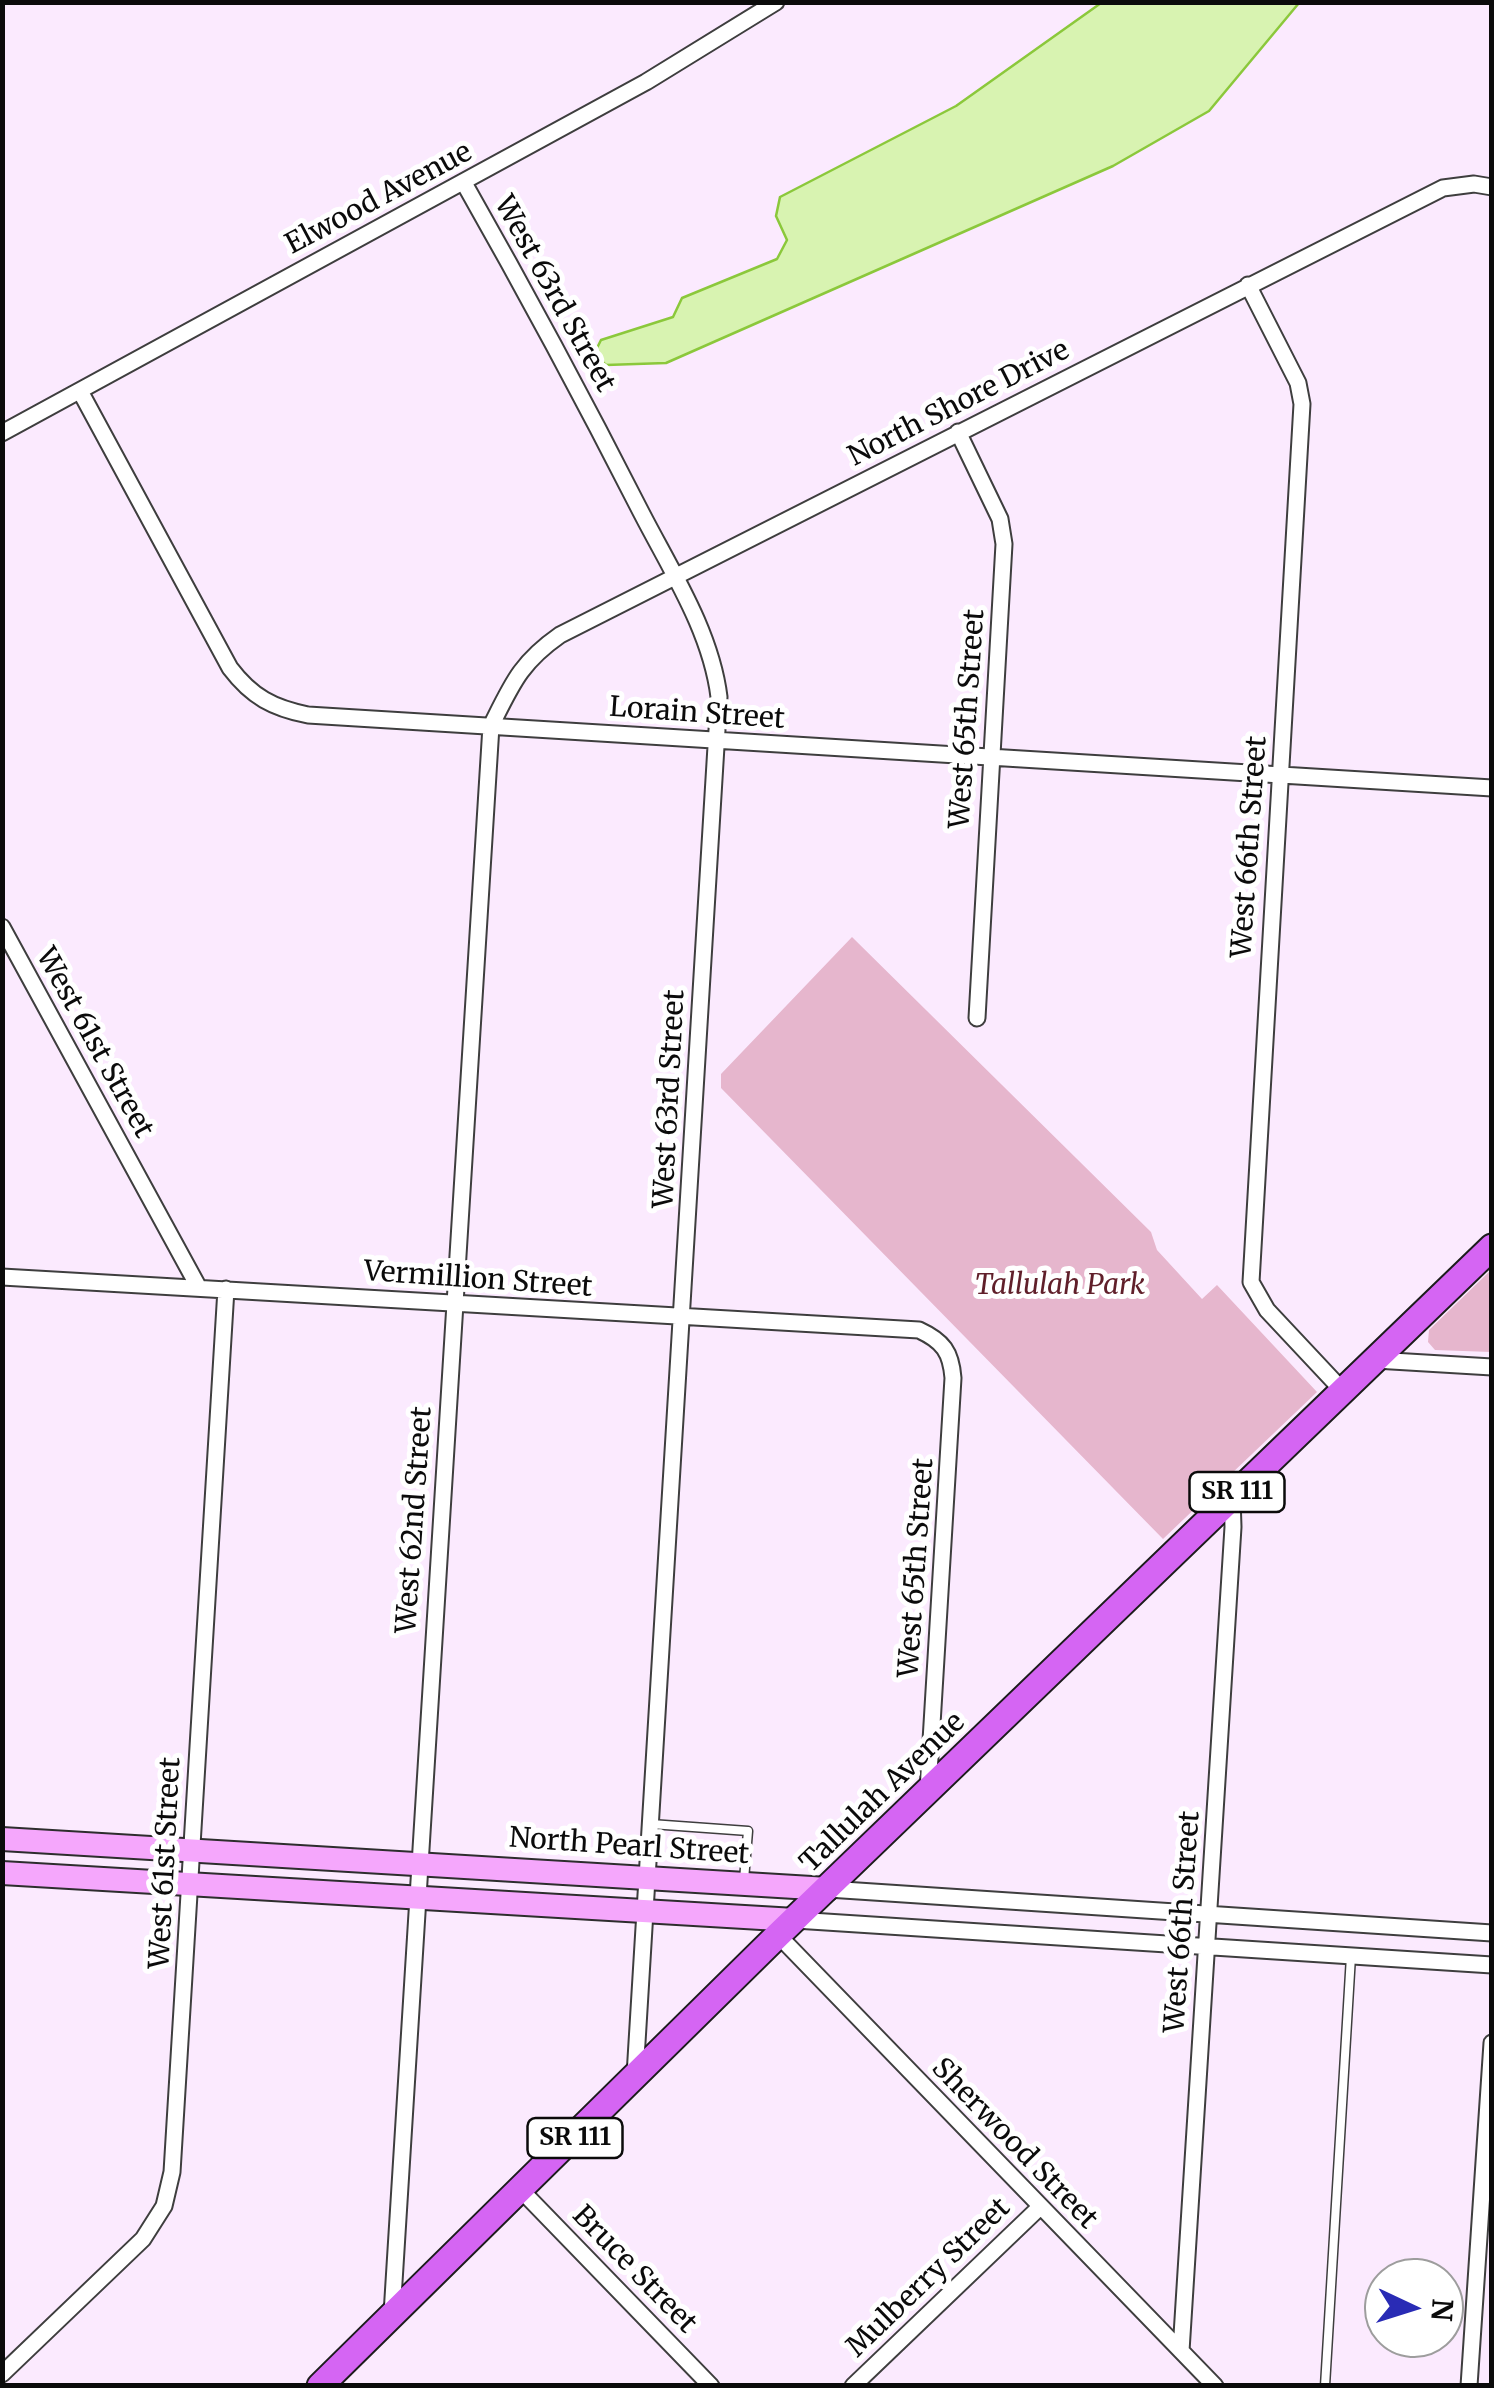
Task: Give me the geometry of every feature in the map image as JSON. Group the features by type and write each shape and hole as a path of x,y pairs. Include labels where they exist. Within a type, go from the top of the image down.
{"main road":[{"name":"Tallulah Avenue","path":"320,2386 1492,1247"}],"street":[{"name":"Elwood Avenue","path":"2,433 646,82 776,2"},
{"name":"West 63rd Street","path":"464,182 557,348 674,576 716,669 719,697 635,2079"},
{"name":"North Shore Drive","path":"491,726 517,673 538,650 560,635 1443,188 1474,184 1492,187"},
{"name":"West 66th Street","path":"1248,285 1298,383 1302,404 1250,1282 1268,1310 1342,1390"},
{"name":"Lorain Street","path":"80,390 230,668 254,695 274,706 308,715 1492,788"},
{"name":"West 65th Street","path":"958,432 1000,520 1004,544 977,1018"},
{"name":"West 62nd Street","path":"392,2316 491,726"},
{"name":"West 61st Street","path":"2,927 200,1288"},
{"name":"Vermillion Street","path":"2,1277 920,1330 946,1346"},
{"name":"West 61st Street","path":"2,2374 142,2239 164,2206 172,2172 226,1290"},
{"name":"West 65th Street","path":"928,1793 954,1378 946,1346"},
{"path":"1375,1360 1492,1367"},
{"name":"West 66th Street","path":"1181,2351 1232,1497"},
{"name":"North Pearl Street","path":"2,1839 1492,1933"},
{"path":"2,1874 645,1911 787,1928 1492,1965"},
{"name":"Sherwood Street","path":"787,1928 1040,2207 1215,2386"},
{"path":"1469,2386 1492,2043"},
{"name":"Bruce Street","path":"521,2190 712,2386"},
{"name":"Mulberry Street","path":"853,2386 1040,2207"}],"lane":[{"path":"650,1824 748,1831 744,1884"},
{"path":"1325,2386 1351,1956"}],"green space":[{"name":"Tallulah Park","path":"852,937 1151,1232 1157,1250 1202,1299 1217,1285 1317,1392 1163,1539 721,1088 721,1074"},
{"path":"1491,1270 1491,1352 1435,1350 1428,1342 1429,1330"}],"shaded area":[{"path":"1101,3 1299,3 1209,111 1113,166 666,363 606,365 594,354 601,340 673,317 682,298 777,259 787,240 776,216 780,197 956,106"}]}
